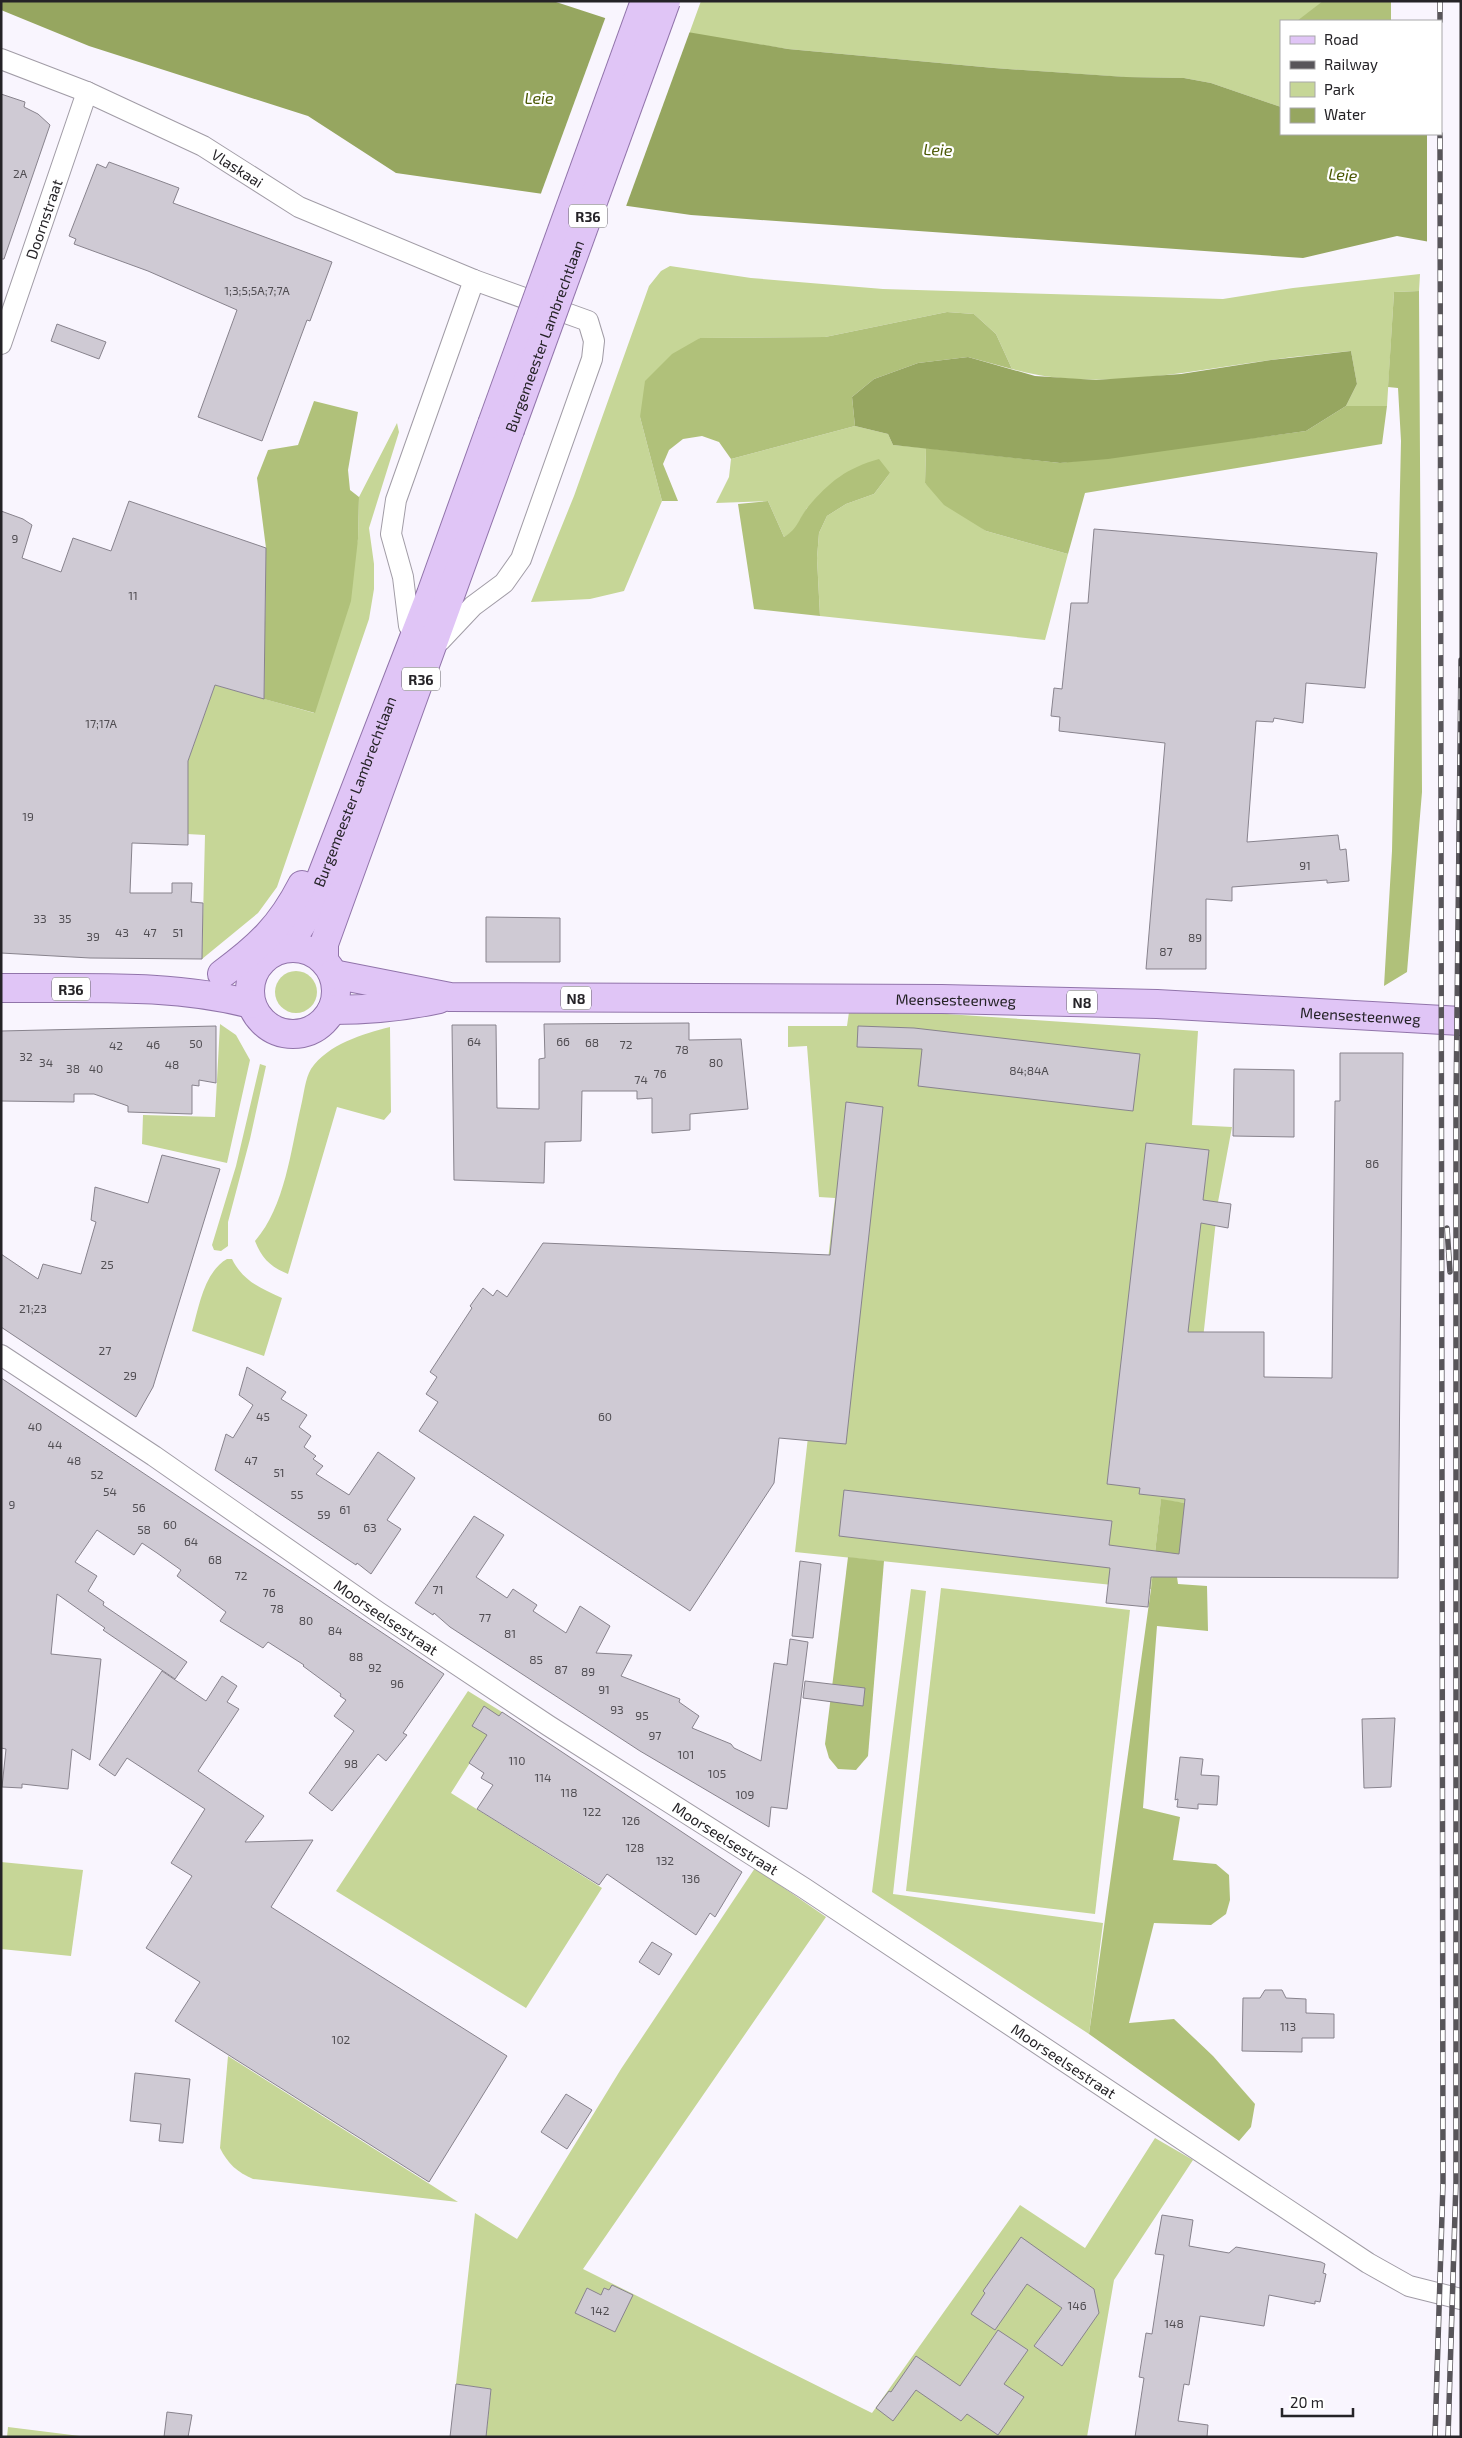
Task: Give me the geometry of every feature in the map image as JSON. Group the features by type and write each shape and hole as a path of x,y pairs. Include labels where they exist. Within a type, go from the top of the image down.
{"main road":[{"name":"Burgemeester Lambrechtlaan","path":"329,967 324,944 425,637 501,427 645,1"},
{"name":"Burgemeester Lambrechtlaan","path":"501,427 666,1"},
{"name":"Burgemeester Lambrechtlaan","path":"287,947 305,919 340,825 425,637"},
{"name":"R36","path":"222,974 254,951 287,914 312,867 321,845 340,825"},
{"name":"R36","path":"140,989 222,974 257,965 272,952 287,947"},
{"path":"287,947 308,950 329,967"},
{"path":"257,965 250,980 251,1004 261,1020 279,1032 290,1034 305,1032 322,1023 332,1010"},
{"name":"R36","path":"329,967 336,997 332,1010"},
{"name":"Meensesteenweg","path":"329,967 450,997"},
{"name":"R36","path":"1,988 140,989 224,997 251,1004"},
{"name":"Meensesteenweg","path":"332,1010 370,1010 408,1006 450,997 942,999 1138,1003 1461,1021"}],"street":[{"name":"Vlaskaai","path":"1,59 88,92 203,146 299,207 474,280 588,321 594,341 592,359 521,559 504,583 473,606 440,641 425,637"},
{"name":"Doornstraat","path":"1,344 88,92"},
{"path":"425,637 409,626 403,577 391,534 396,500 474,280"},
{"name":"Moorseelsestraat","path":"1,1356 154,1456 370,1606 549,1726 804,1888 1368,2262 1409,2286 1461,2299"}],"green space":[{"path":"701,1 1391,1 1391,20 1280,20 1280,107 1211,83 1184,78 1124,77 994,68 788,49 689,34"},
{"path":"670,266 751,278 883,289 1223,299 1293,288 1420,274 1419,291 1394,292 1387,406 1346,406 1357,384 1351,351 1291,357 1141,378 1108,380 1044,376 1012,369 996,334 974,314 947,312 825,337 700,338 640,417 662,501 624,591 590,599 531,602 574,496 649,286 661,271"},
{"path":"397,423 399,432 369,528 374,564 374,589 369,619 277,887 258,913 202,959 205,835 187,834 133,799 188,800 188,761 215,685 314,713 358,539 359,497"},
{"path":"855,426 888,434 893,445 926,448 925,483 986,531 1068,554 1045,640 820,616 817,558 819,533 827,516 846,504 874,494 890,473 807,508 794,531 784,537 768,501 716,503 729,477 731,459"},
{"path":"296,971 311,977 317,992 311,1007 296,1013 281,1007 275,992 281,977"},
{"path":"849,1012 932,1013 1198,1031 1192,1125 1232,1127 1218,1202 1185,1503 1161,1500 1151,1589 795,1552 835,1198 819,1197 807,1046 788,1047 788,1026 847,1026"},
{"path":"220,1024 236,1035 250,1060 227,1163 142,1144 143,1115 215,1117"},
{"path":"390,1027 391,1112 384,1120 337,1107 288,1274 268,1262 255,1241 273,1212 286,1177 309,1073 318,1060 336,1047 347,1041"},
{"path":"260,1064 266,1066 250,1139 228,1222 228,1246 221,1251 214,1250 212,1245 236,1166"},
{"path":"227,1259 232,1259 241,1273 253,1283 282,1298 264,1356 192,1331 203,1291 213,1272"},
{"path":"941,1588 1130,1610 1095,1914 906,1891"},
{"path":"911,1589 926,1591 893,1894 1103,1923 1089,2034 872,1892"},
{"path":"468,1691 502,1712 451,1793 602,1888 526,2008 336,1891"},
{"path":"1,1862 83,1870 71,1956 1,1949"},
{"path":"755,1868 826,1917 583,2269 872,2413 1020,2205 1085,2248 1155,2138 1193,2160 1114,2280 1087,2437 486,2437 491,2389 456,2384 475,2213 517,2239 621,2069"},
{"path":"228,2056 458,2202 253,2179 242,2173 226,2159 220,2148"},
{"path":"8,2427 88,2437 7,2437"}],"shaded area":[{"path":"1323,1 1391,1 1391,20 1298,20"},
{"path":"1419,291 1422,792 1407,972 1384,986 1392,851 1401,441 1398,388 1388,387 1394,292"},
{"path":"947,312 974,314 996,334 1012,369 968,357 918,363 874,379 852,397 855,426 731,459 719,442 702,436 683,439 669,450 663,464 678,501 662,501 640,417 645,381 672,354 700,338 825,337"},
{"path":"314,401 358,412 348,470 350,490 359,497 358,539 351,601 315,713 264,699 266,548 257,478 268,450 298,445"},
{"path":"1346,406 1387,406 1382,444 1085,493 1068,554 986,531 944,505 925,483 926,448 1060,463 1306,431"},
{"path":"879,459 890,473 874,494 846,504 827,516 819,533 817,558 820,616 754,609 738,504 768,501 784,537 796,527 808,507 832,483 848,471"},
{"path":"1161,1499 1185,1503 1177,1577 1178,1584 1207,1586 1208,1631 1157,1626 1143,1808 1180,1817 1173,1860 1216,1864 1229,1875 1230,1900 1226,1914 1211,1925 1154,1923 1129,2023 1174,2019 1213,2056 1255,2104 1251,2127 1239,2141 1089,2034 1151,1589"},
{"path":"848,1557 884,1561 868,1756 856,1770 838,1769 829,1758 825,1744"}],"water":[{"name":"Leie","path":"1,1 553,1 605,18 788,49 994,68 1126,77 1184,78 1211,83 1280,107 1280,135 1431,135 1430,242 1397,236 1303,258 691,215 396,173 308,116 89,46 1,10"},
{"path":"1351,351 1357,384 1346,406 1306,431 1108,459 1060,463 893,445 888,434 855,426 852,397 874,379 918,363 968,357 1035,376 1096,380 1181,374 1271,360"}],"pier":[{"path":"606,16 690,31 625,209 540,196"},
{"path":"1461,133 1461,245 1427,244 1427,135"}],"building":[{"path":"1,94 25,102 24,107 38,114 50,125 4,259 1,259"},
{"path":"109,162 179,188 173,203 332,262 310,321 307,320 262,441 198,417 237,310 148,271 74,244 76,239 69,236 97,164 106,168"},
{"path":"57,324 106,342 99,359 51,341"},
{"path":"129,501 266,548 264,699 215,685 188,761 188,845 132,843 130,893 172,893 172,883 192,883 191,902 203,903 202,959 90,958 1,953 1,511 23,519 32,525 22,558 61,572 73,538 111,551"},
{"path":"1094,529 1377,553 1365,688 1306,683 1303,723 1274,718 1273,722 1256,721 1247,842 1338,835 1340,850 1346,849 1349,881 1327,883 1327,880 1232,887 1232,901 1206,899 1206,969 1146,969 1165,743 1059,731 1060,717 1051,716 1054,688 1062,689 1071,603 1088,603"},
{"path":"486,917 560,918 560,962 486,962"},
{"path":"689,1023 689,1040 741,1039 748,1109 690,1114 690,1130 652,1133 652,1098 637,1099 637,1091 582,1091 581,1141 545,1142 544,1183 454,1180 452,1025 496,1025 497,1108 539,1109 539,1059 545,1058 544,1024"},
{"path":"216,1026 216,1083 199,1080 199,1086 192,1085 192,1114 128,1112 128,1106 94,1094 74,1094 74,1102 1,1101 1,1031"},
{"path":"858,1026 914,1028 1140,1054 1133,1111 918,1086 922,1049 857,1047"},
{"path":"1340,1053 1403,1053 1398,1578 1151,1577 1148,1607 1106,1603 1110,1568 839,1536 844,1490 1112,1521 1109,1545 1179,1554 1185,1499 1139,1494 1140,1488 1107,1484 1146,1143 1209,1150 1203,1200 1231,1204 1228,1228 1201,1223 1188,1332 1264,1332 1264,1377 1332,1378 1335,1101 1340,1101"},
{"path":"1234,1069 1294,1070 1294,1137 1233,1136"},
{"path":"846,1102 883,1107 846,1444 779,1438 774,1483 690,1611 419,1431 438,1402 426,1394 437,1377 430,1372 472,1308 470,1306 483,1288 493,1296 497,1290 507,1297 543,1243 830,1255"},
{"path":"162,1155 220,1169 153,1387 136,1417 1,1327 1,1254 38,1279 43,1264 81,1274 96,1222 91,1220 95,1187 148,1203"},
{"path":"247,1367 286,1392 281,1399 307,1415 299,1427 311,1436 304,1447 316,1456 313,1459 323,1466 316,1474 349,1495 378,1452 415,1478 387,1520 401,1529 371,1574 215,1470 226,1434 233,1438 253,1405 239,1395"},
{"path":"1,1378 444,1674 403,1733 407,1735 386,1761 378,1754 332,1811 309,1793 354,1731 334,1716 346,1700 340,1696 341,1694 304,1665 268,1642 263,1648 220,1621 226,1612 177,1576 181,1570 157,1553 142,1543 134,1555 97,1530 75,1562 97,1576 88,1591 104,1602 103,1605 187,1662 175,1679 103,1630 105,1628 57,1594 51,1654 101,1659 90,1760 72,1749 68,1789 22,1784 22,1788 2,1787 6,1749 1,1748"},
{"path":"474,1516 504,1535 476,1577 507,1598 513,1589 537,1605 533,1611 566,1633 580,1606 610,1626 596,1653 632,1655 621,1676 680,1699 679,1702 699,1716 692,1728 731,1744 734,1748 761,1761 774,1663 787,1665 790,1639 808,1642 787,1809 771,1807 769,1827 640,1751 450,1627 434,1613 433,1615 415,1603"},
{"path":"800,1561 821,1564 813,1638 792,1636"},
{"path":"162,1671 206,1701 222,1676 237,1686 227,1702 239,1709 198,1771 264,1816 245,1842 313,1840 271,1907 507,2056 429,2182 175,2021 200,1982 146,1948 192,1876 171,1863 205,1809 127,1758 115,1776 99,1765"},
{"path":"805,1681 865,1688 863,1706 803,1698"},
{"path":"484,1706 499,1716 502,1712 742,1872 715,1917 710,1913 696,1935 607,1874 599,1885 477,1809 493,1785 481,1778 484,1773 469,1763 487,1735 472,1726"},
{"path":"1395,1718 1391,1787 1364,1788 1362,1719"},
{"path":"1180,1757 1203,1759 1201,1775 1219,1776 1217,1805 1198,1804 1198,1809 1177,1807 1178,1799 1175,1800"},
{"path":"652,1942 672,1954 659,1975 639,1962"},
{"path":"1265,1990 1282,1990 1286,1998 1306,1999 1306,2013 1334,2014 1334,2038 1302,2038 1302,2052 1242,2051 1243,1998 1260,1998"},
{"path":"135,2073 190,2079 183,2143 159,2141 161,2124 130,2121"},
{"path":"566,2094 592,2110 567,2149 541,2132"},
{"path":"1162,2215 1193,2220 1189,2246 1229,2253 1236,2247 1325,2264 1323,2273 1326,2274 1320,2302 1315,2301 1315,2304 1269,2295 1264,2326 1200,2316 1189,2385 1184,2384 1178,2421 1208,2425 1207,2437 1135,2437 1144,2378 1139,2377 1146,2333 1152,2334 1164,2255 1155,2254"},
{"path":"1021,2237 1094,2289 1099,2313 1062,2366 1034,2346 1062,2308 1027,2284 995,2330 971,2314 985,2293 983,2291"},
{"path":"612,2285 633,2295 615,2332 575,2313 587,2288 601,2295 604,2288 609,2290"},
{"path":"998,2330 1028,2350 1004,2384 1024,2397 998,2435 967,2414 961,2421 916,2390 893,2421 876,2408 889,2391 891,2392 916,2356 960,2386"},
{"path":"456,2384 491,2389 486,2437 450,2437"},
{"path":"167,2412 192,2415 188,2437 164,2437"}],"railway":[{"path":"1440,1 1440,20"},
{"path":"1435,2437 1443,2183 1440,135"},
{"path":"1448,2437 1456,2182 1456,1104 1461,660"},
{"path":"1447,1228 1450,1272"}]}
